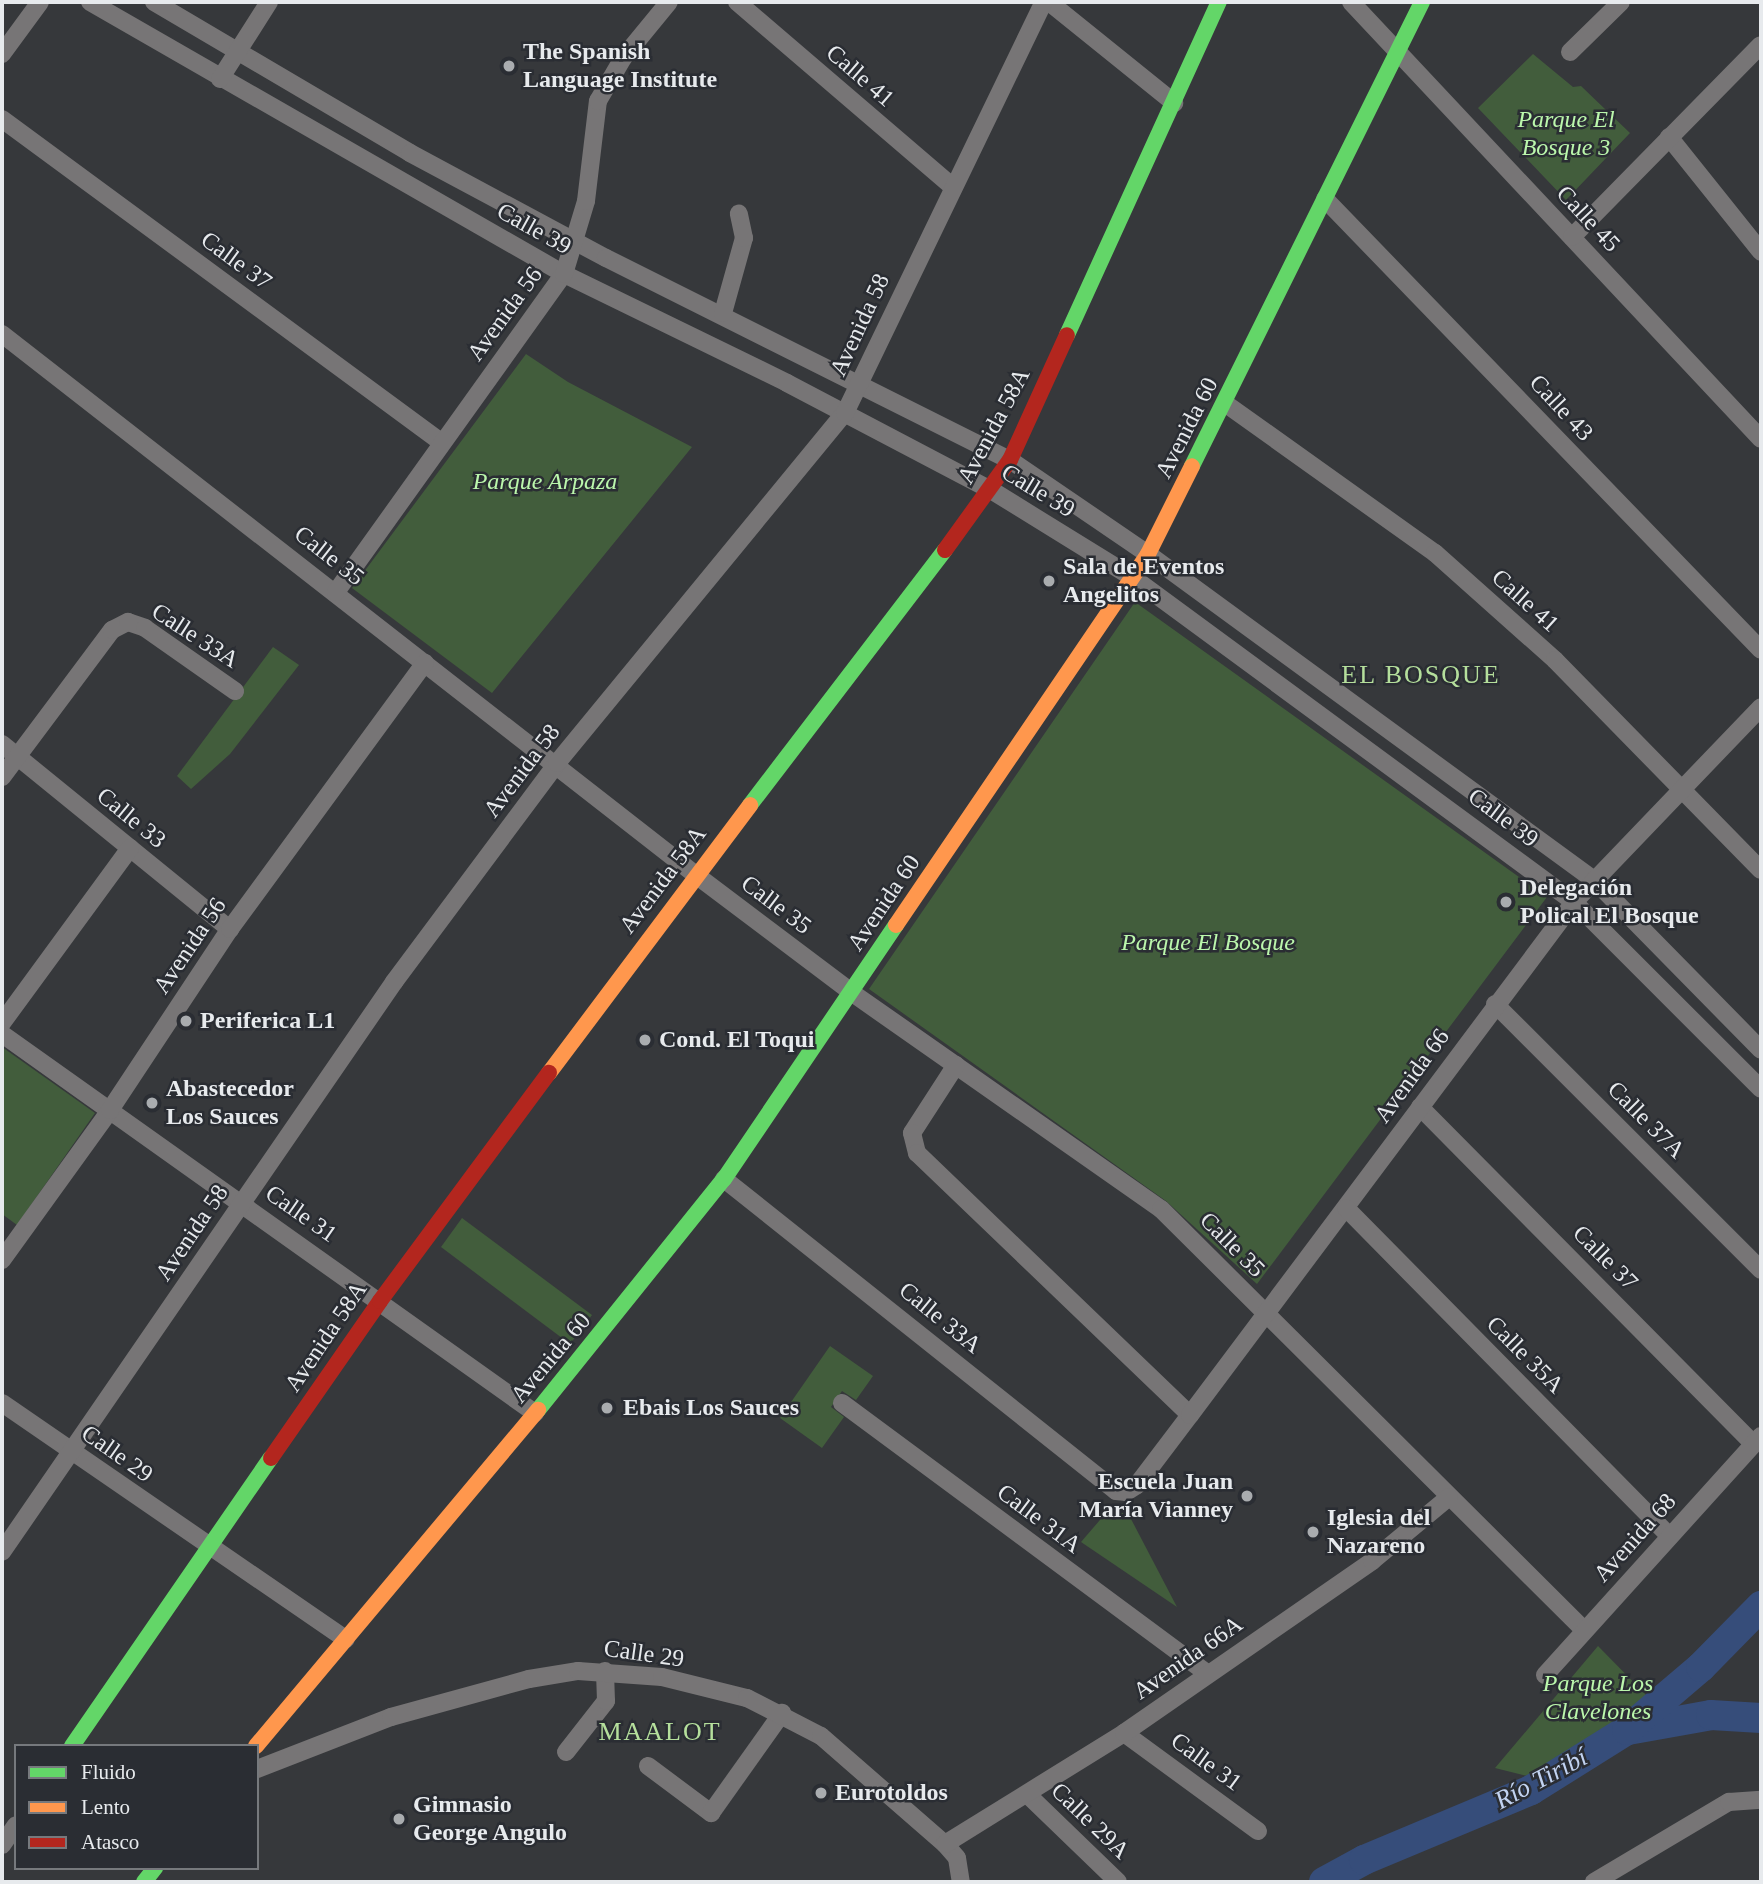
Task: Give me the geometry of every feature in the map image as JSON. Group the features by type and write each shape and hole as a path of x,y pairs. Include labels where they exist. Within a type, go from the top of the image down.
{"street":[{"path":"2,54 40,2"},
{"name":"Calle 39","path":"90,2 564,274 845,413 992,490 1132,577 1574,902 1761,1089"},
{"name":"Calle 39","path":"154,2 236,52 575,241 723,313 1010,460 1148,554 1594,880 1761,1050"},
{"path":"220,79 269,2"},
{"name":"Avenida 56","path":"336,592 564,274 586,201 598,101 623,58 669,2"},
{"name":"Calle 41","path":"737,2 952,187"},
{"path":"1046,2 1174,103"},
{"name":"Avenida 58","path":"2,1552 394,982 557,763 845,413 952,187 1046,2"},
{"name":"Avenida 58A","path":"73,1744 380,1301 696,875 992,490 1010,460 1219,2"},
{"name":"Calle 45","path":"1351,2 1761,439"},
{"name":"Avenida 60","path":"258,1744 535,1413 724,1179 1148,554 1226,404 1422,2"},
{"path":"1570,52 1618,3"},
{"path":"1572,237 1761,45"},
{"name":"Calle 37","path":"2,119 442,442"},
{"path":"1669,137 1761,252"},
{"name":"Calle 43","path":"1325,199 1761,650"},
{"path":"723,313 744,238 739,214"},
{"name":"Calle 35","path":"2,334 557,763 696,875 851,992 1161,1209 1584,1630"},
{"name":"Calle 41","path":"1226,404 1435,553 1555,660 1761,870"},
{"name":"Calle 33A","path":"16,756 112,630 128,622 145,628 235,691"},
{"name":"Avenida 56","path":"2,1260 9,1236 110,1110 230,929 425,663"},
{"name":"Avenida 66","path":"1126,1492 1137,1485 1191,1415 1495,1004 1574,902 1761,707"},
{"name":"Calle 33","path":"2,744 230,929"},
{"path":"2,777 16,756"},
{"path":"2,1023 130,848"},
{"name":"Calle 37A","path":"1495,1004 1761,1270"},
{"name":"Calle 31","path":"2,1034 535,1413"},
{"path":"956,1065 912,1133 918,1153 931,1171 1191,1415"},
{"name":"Calle 37","path":"1420,1107 1758,1440"},
{"name":"Calle 33A","path":"724,1179 1116,1491 1126,1492"},
{"name":"Calle 35A","path":"1346,1208 1670,1536"},
{"name":"Calle 29","path":"2,1403 71,1453 346,1639"},
{"name":"Calle 31A","path":"842,1403 1208,1674"},
{"name":"Avenida 68","path":"1545,1675 1758,1440"},
{"name":"Avenida 66A","path":"945,1844 1124,1733 1372,1561 1449,1497"},
{"path":"566,1752 606,1701 605,1671"},
{"name":"Calle 29","path":"259,1768 379,1721 529,1679 605,1671 662,1677 747,1698 782,1713 841,1751 945,1844 957,1858 961,1882"},
{"path":"648,1766 711,1813 782,1713"},
{"name":"Calle 31","path":"1124,1733 1258,1830"},
{"name":"Calle 29A","path":"1028,1794 1118,1882"},
{"path":"1594,1882 1729,1802 1761,1800"},
{"path":"2,1845 14,1828"}],"green space":[{"name":"Parque El Bosque 3","path":"1533,54 1573,87 1581,86 1630,133 1566,200 1478,108"},
{"name":"Parque Arpaza","path":"526,354 568,382 692,447 492,693 352,588"},
{"name":"Parque El Bosque","path":"1135,602 1547,897 1257,1284 1166,1201 869,989"},
{"path":"273,647 299,665 230,754 191,789 177,776"},
{"path":"2,1047 95,1113 17,1225 2,1214"},
{"path":"462,1218 592,1315 570,1344 441,1247"},
{"path":"830,1346 873,1376 856,1400 842,1391 831,1407 844,1417 822,1448 780,1418"},
{"path":"1112,1506 1131,1519 1177,1607 1081,1542"},
{"name":"Parque Los Clavelones","path":"1598,1646 1650,1699 1612,1729 1531,1777 1495,1768"}],"waterway":[{"name":"Río Tiribí","path":"1324,1882 1364,1860 1531,1790 1627,1730 1701,1667 1761,1606"},
{"path":"1628,1730 1711,1715 1761,1718"}],"traffic: fast":[{"path":"1067,335 1219,2"},
{"path":"1192,466 1422,2"},
{"path":"750,805 945,550"},
{"path":"538,1410 724,1179 896,925"},
{"path":"73,1744 271,1458"},
{"path":"144,1882 153,1870"}],"traffic: slow":[{"path":"896,925 1148,554 1192,466"},
{"path":"549,1073 750,805"},
{"path":"258,1744 538,1410"}],"traffic: jam":[{"path":"945,550 1010,460 1067,335"},
{"path":"271,1458 380,1301 549,1073"}],"place":[{"name":"The Spanish Language Institute","path":"509,66"},
{"name":"Sala de Eventos Angelitos","path":"1049,581"},
{"name":"Delegación Polical El Bosque","path":"1506,902"},
{"name":"Periferica L1","path":"186,1021"},
{"name":"Cond. El Toqui","path":"645,1040"},
{"name":"Abastecedor Los Sauces","path":"152,1103"},
{"name":"Ebais Los Sauces","path":"607,1408"},
{"name":"Escuela Juan María Vianney","path":"1247,1496"},
{"name":"Iglesia del Nazareno","path":"1313,1532"},
{"name":"Eurotoldos","path":"821,1793"},
{"name":"Gimnasio George Angulo","path":"399,1819"}],"district":[{"name":"EL BOSQUE","path":"1421,675"},
{"name":"MAALOT","path":"660,1732"}]}
